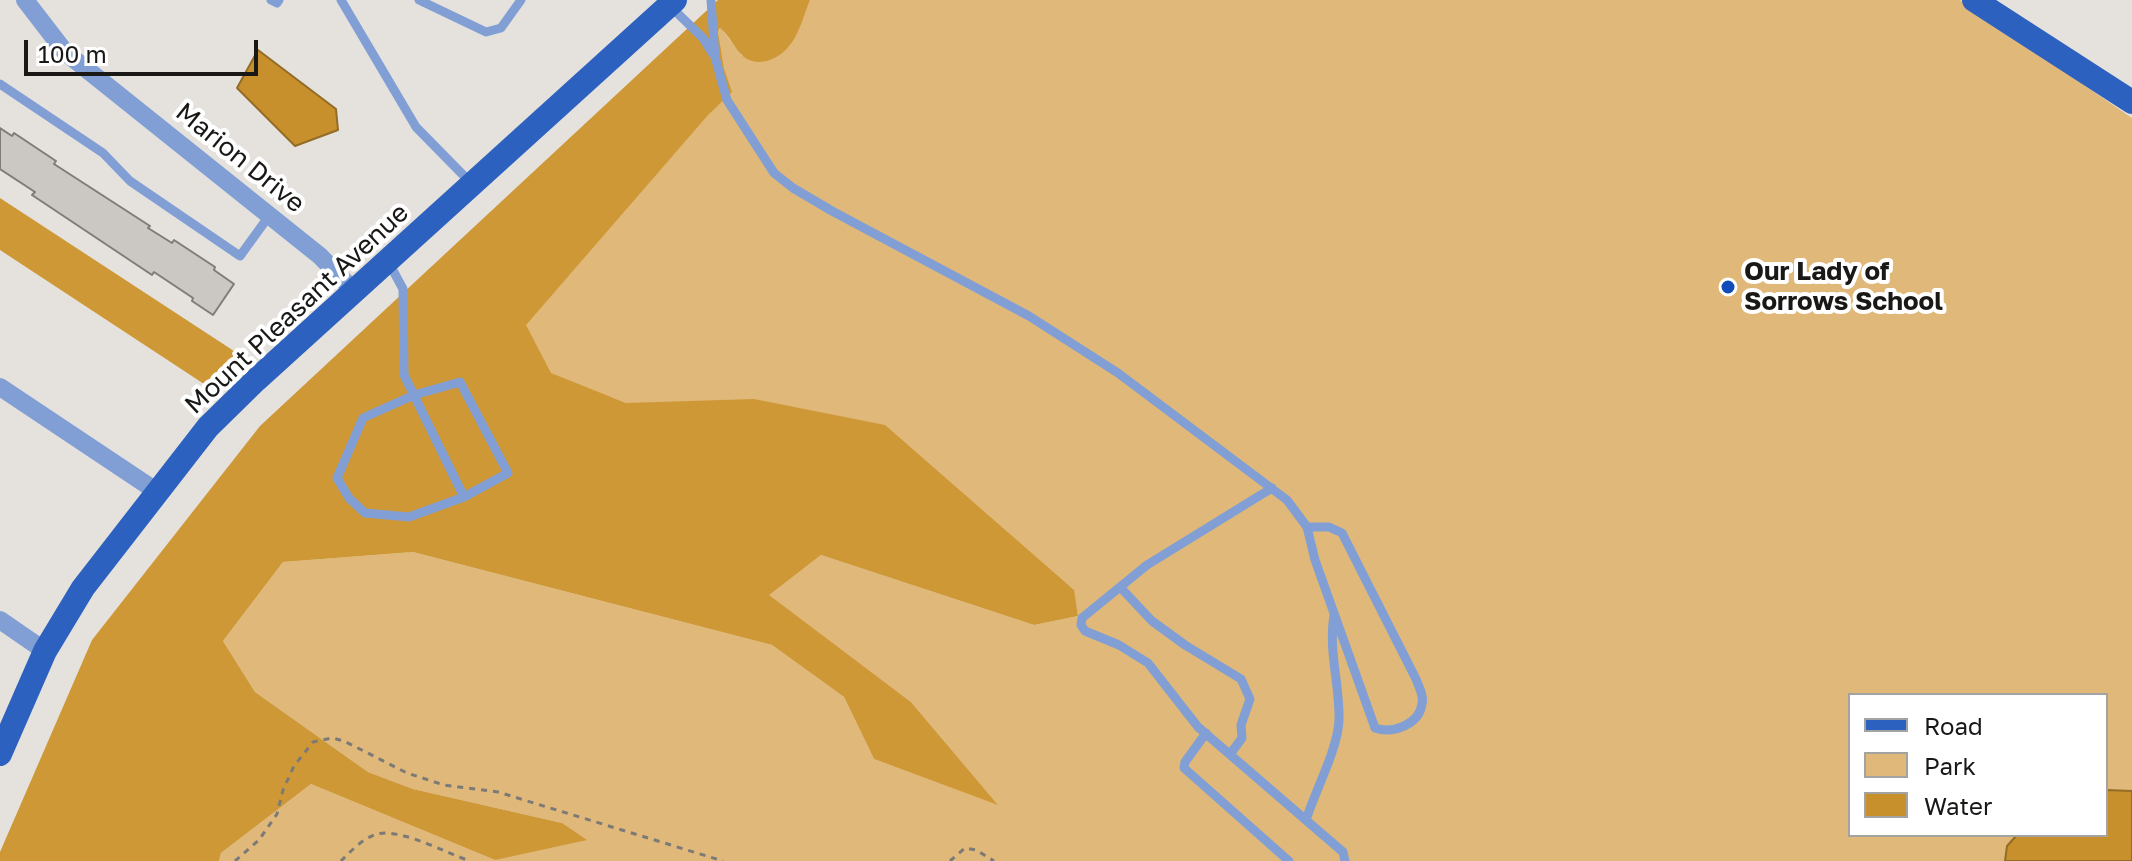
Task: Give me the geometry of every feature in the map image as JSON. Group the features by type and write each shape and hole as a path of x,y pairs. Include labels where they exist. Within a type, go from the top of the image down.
{"main road":[{"path":"1974,0 2132,102"},
{"name":"Mount Pleasant Avenue","path":"0,754 45,651 83,588 208,427 672,2"}],"street":[{"name":"Marion Drive","path":"25,0 65,52 320,256 354,291"},
{"path":"0,387 156,491"},
{"path":"0,620 45,651"}],"lane":[{"path":"271,0 277,3 279,0"},
{"path":"341,0 416,127 472,185"},
{"path":"419,0 486,32 501,28 521,0"},
{"path":"711,0 715,57 727,100 774,173 793,188 1029,316 1118,373 1287,500 1307,527 1315,560 1375,728 1386,732 1405,725 1423,707 1422,694 1356,558 1342,533 1329,527 1307,527"},
{"path":"672,2 715,57"},
{"path":"0,84 103,153 130,181 240,256 269,216"},
{"path":"388,260 403,289 404,375 464,497"},
{"path":"460,382 508,473 464,497 409,517 365,513 349,498 337,478 363,418 414,395 460,382"},
{"path":"1272,488 1147,565 1082,618 1081,625 1085,631 1119,645 1148,663 1198,727 1343,852 1345,861"},
{"path":"1120,587 1152,621 1241,679 1250,699 1241,725 1242,738 1231,753"},
{"path":"1306,820 1336,740 1339,721 1332,650 1334,612"},
{"path":"1206,733 1184,768 1289,861"}],"path":[{"path":"235,861 259,840 277,814 294,766 313,742 332,738 444,785 498,792 723,861"},
{"path":"341,861 354,847 378,834 404,836 470,861"},
{"path":"950,861 965,848 976,850 994,861"}],"green space":[{"path":"801,0 1960,0 2132,118 2132,861 219,861 221,853 311,784 495,860 562,823 413,789 368,772 255,692 223,641 283,562 413,552 772,645 844,697 874,759 997,804 911,702 768,595 821,555 1034,625 1078,616 1073,589 611,397 572,403 510,336 722,66 718,32 721,28 742,56"}],"shaded area":[{"path":"718,0 810,0 793,41 780,55 762,62 744,57 720,28 724,69 732,92 708,115 526,325 551,373 626,403 754,399 885,425 1074,590 1078,616 1034,625 821,555 769,595 911,702 998,805 874,759 844,697 772,645 413,552 283,562 223,641 255,692 368,772 413,789 562,823 587,840 495,860 311,784 221,853 219,861 0,861 0,852 92,640 260,426"},
{"path":"0,198 237,353 204,384 0,250"}],"water":[{"path":"258,50 336,109 338,130 295,146 237,88"},
{"path":"2108,790 2132,791 2132,861 2005,861 2007,846 2015,837 2108,837"}],"building":[{"path":"0,128 12,136 14,133 56,161 54,164 150,226 148,228 172,243 174,240 215,267 214,270 234,284 213,315 154,272 152,275 32,195 35,192 0,169"}],"place":[{"name":"Our Lady of Sorrows School","path":"1728,287"}]}
